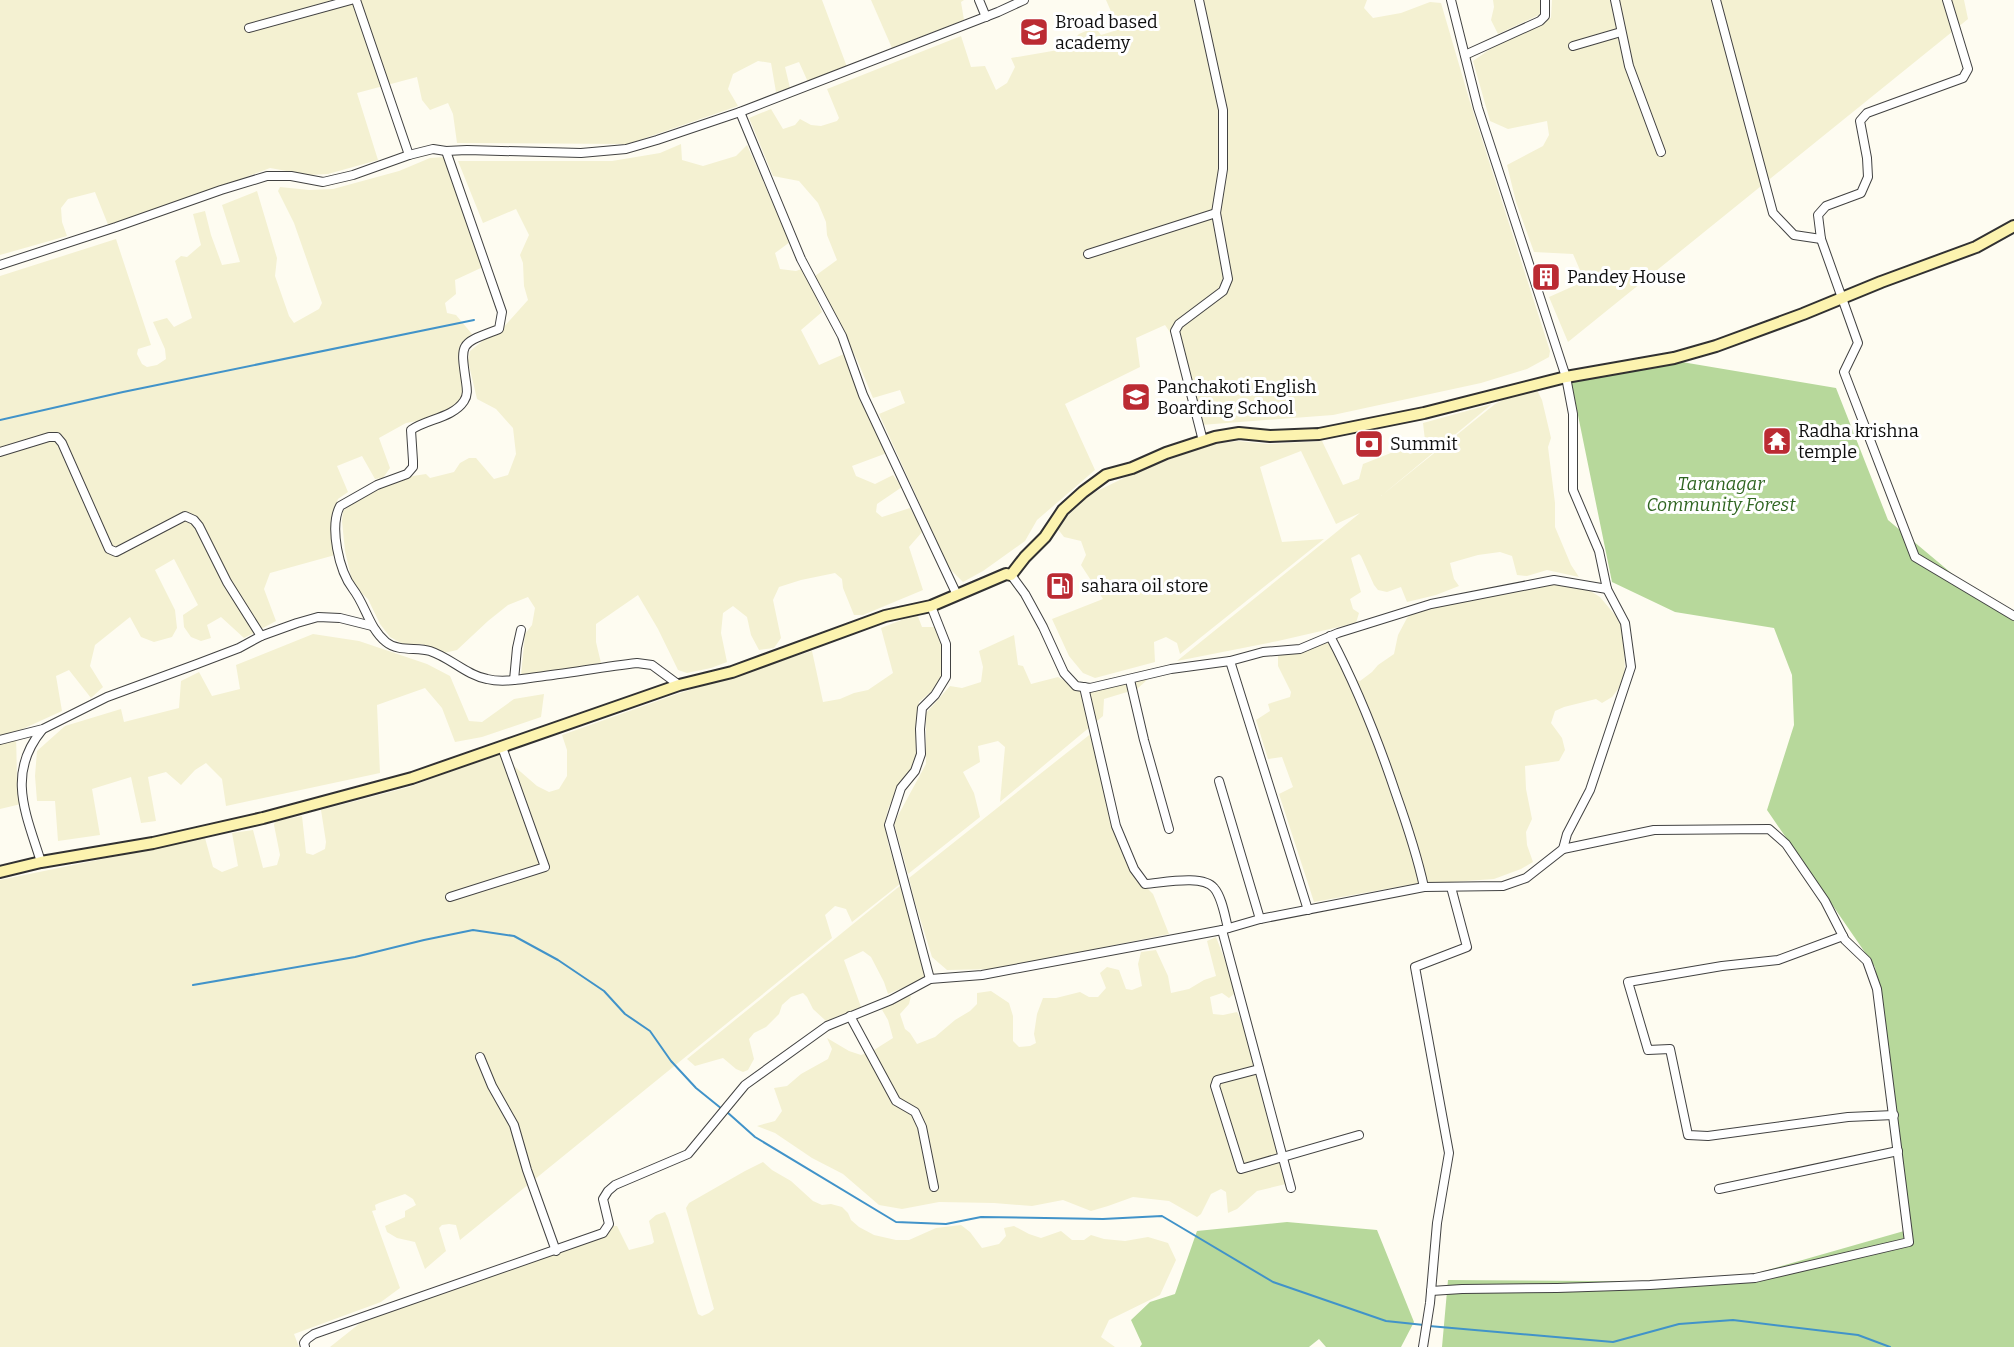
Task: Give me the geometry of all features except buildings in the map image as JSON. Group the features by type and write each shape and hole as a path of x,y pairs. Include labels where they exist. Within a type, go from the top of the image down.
{"street":[{"path":"249,28 351,0"},
{"path":"356,0 409,155"},
{"path":"979,0 986,17"},
{"path":"0,265 267,176 291,176 323,182 353,175 433,149 581,153 626,149 740,112 986,17 1024,0"},
{"path":"1199,0 1223,110 1223,169 1216,213 1228,279 1223,291 1179,324 1175,332 1203,441"},
{"path":"1451,0 1478,108 1566,377 1574,414 1574,490 1599,551 1607,589 1625,623 1631,667 1590,790 1567,834 1563,849"},
{"path":"1465,55 1540,21 1545,16 1545,0"},
{"path":"1615,0 1629,66 1661,152"},
{"path":"1716,0 1773,213 1794,235 1821,239"},
{"path":"1947,0 1968,69 1963,78 1867,114 1860,121 1868,177 1862,193 1826,206 1818,215 1821,239 1858,343 1844,372 1915,557 2014,616"},
{"path":"1573,46 1621,32"},
{"path":"740,112 801,259 842,336 863,395 957,595"},
{"path":"446,151 502,312 499,329 471,340 463,349 462,362 467,389 462,404 453,411 411,430 413,467 407,474 377,485 347,501 336,513 338,554 347,581 363,602 372,626 387,643 398,647 423,649 442,655 474,675 486,679 514,680 637,663 652,665 679,685"},
{"path":"1088,254 1216,213"},
{"path":"1011,575 1045,537 1063,510 1083,492 1106,475 1132,468 1166,453 1215,437 1239,434 1269,436 1319,434 1424,413 1566,377 1647,364 1684,355 1727,342 1976,247 2014,226"},
{"path":"0,452 49,437 57,437 62,443 111,551 116,552 185,516 194,520 209,544 227,582 261,636"},
{"path":"0,872 41,862 153,843 303,809 412,778 679,685 732,672 885,616 931,606 1006,574 1011,575 1025,594 1064,673 1076,686 1090,688 1171,669 1230,661 1263,652 1300,649 1330,636 1431,604 1554,580 1607,589"},
{"path":"930,979 889,825 901,788 915,771 921,754 922,708 935,695 946,677 946,644 931,606"},
{"path":"0,740 43,729 107,697 239,648 261,636 318,617 340,618 372,626"},
{"path":"514,680 521,630"},
{"path":"1330,636 1360,695 1377,737 1418,857 1424,887"},
{"path":"1230,661 1308,910"},
{"path":"1130,680 1169,829"},
{"path":"1084,687 1116,826 1134,869 1145,884 1201,880 1214,887 1223,907 1225,929 1258,1069 1291,1188"},
{"path":"41,862 24,807 21,770 31,743 43,729"},
{"path":"450,897 545,867 502,747"},
{"path":"1219,781 1260,919"},
{"path":"305,1347 307,1339 314,1335 603,1233 609,1224 603,1199 615,1185 688,1154 745,1085 827,1026 891,1000 930,979 982,975 1225,929 1260,919 1424,887 1503,886 1526,878 1563,849 1654,830 1769,829 1786,844 1825,902 1843,936 1867,962 1877,989 1909,1242 1755,1278 1650,1285 1431,1291"},
{"path":"1423,1346 1430,1303 1437,1223 1449,1153 1415,967 1467,947 1451,887"},
{"path":"1843,936 1778,960 1722,966 1628,982 1648,1050 1670,1049 1688,1135 1708,1136 1848,1117 1894,1114"},
{"path":"850,1016 896,1101 915,1112 922,1127 934,1187"},
{"path":"480,1057 492,1086 514,1125 527,1170 556,1251"},
{"path":"1258,1069 1217,1080 1215,1086 1241,1169 1359,1135"},
{"path":"1719,1189 1898,1151"}],"shaded area":[{"path":"0,0 822,0 847,67 808,82 799,62 785,67 790,88 776,92 771,63 758,61 733,74 728,89 738,106 628,144 457,143 453,114 448,103 430,110 422,100 417,77 357,93 378,160 328,174 309,175 270,168 109,227 95,192 68,199 61,208 62,222 67,236 0,255"},
{"path":"871,0 964,0 961,2 964,20 892,48"},
{"path":"1106,0 1367,0 1364,8 1373,18 1401,13 1430,2 1441,3 1470,102 1550,351 1549,357 1527,369 1481,383 1333,415 1201,425 1184,353 1165,325 1136,338 1140,367 1065,404 1095,470 1037,520 1025,541 983,571 963,582 949,568 879,414 905,403 900,390 873,398 858,362 815,276 837,260 818,203 799,181 773,176 749,118 771,109 783,129 795,125 800,119 811,125 821,126 837,121 839,118 827,89 961,36 971,67 985,66 996,90 1007,83 1015,67 1011,58 1064,49 1079,34 1095,27 1101,35 1114,31 1113,16"},
{"path":"1493,0 1540,0 1542,11 1539,15 1498,34 1491,20"},
{"path":"1552,0 1964,0 1968,19 1568,342 1549,297 1576,285 1583,277 1573,254 1534,252 1516,202 1507,165 1543,146 1549,135 1547,121 1508,129 1490,121 1473,61 1493,47 1551,18"},
{"path":"681,144 682,160 703,166 736,156 747,145 790,242 775,253 780,269 796,271 804,268 822,312 801,330 819,365 844,354 887,453 852,466 856,476 875,484 893,475 902,487 877,504 876,512 882,517 910,508 923,531 909,547 923,590 863,615 854,615 843,588 842,579 835,573 779,587 773,600 781,638 774,648 759,650 751,635 747,617 733,606 723,613 721,633 727,662 687,673 678,670 638,595 596,624 596,642 601,663 573,668 521,675 525,634 532,625 535,608 528,597 508,605 457,650 444,653 422,644 405,645 390,637 380,624 368,599 352,581 345,551 343,511 376,490 413,476 426,474 430,478 454,472 460,463 469,458 476,458 494,479 508,475 516,454 513,428 496,409 477,399 468,361 470,351 501,330 528,300 520,255 529,235 516,209 483,223 458,161 612,161 660,153"},
{"path":"445,157 483,267 455,280 456,294 445,303 447,313 456,315 472,334 460,344 463,395 456,407 406,423 379,438 390,468 383,478 375,479 362,456 337,466 348,492 338,499 332,515 335,555 270,573 264,589 276,621 244,638 221,617 207,625 211,638 201,641 191,637 184,627 183,615 198,605 174,559 155,570 175,610 177,628 172,637 154,642 141,637 130,617 95,645 90,666 103,687 91,698 69,670 56,676 62,711 16,732 17,779 21,804 0,809 0,276 116,239 151,345 138,349 137,354 142,364 147,367 157,365 166,359 165,349 153,322 167,318 174,327 192,318 175,261 181,256 187,257 201,245 193,214 205,211 222,265 240,262 222,205 257,191 277,258 275,276 289,316 294,323 319,309 322,303 294,223 278,191 280,187 309,190 333,189 399,171 430,158"},
{"path":"1526,388 1537,390 1542,400 1551,438 1548,447 1555,503 1555,527 1571,565 1579,577 1547,570 1527,576 1517,575 1512,556 1500,552 1478,555 1450,563 1454,579 1459,586 1436,595 1407,602 1401,587 1387,592 1378,590 1359,554 1351,558 1361,592 1350,599 1353,609 1359,613 1356,623 1177,661 1360,513 1336,524 1301,451 1260,467 1282,542 1324,539 1180,654 1177,643 1166,637 1154,642 1155,662 1095,678 1083,673 1069,656 1052,619 1103,599 1081,565 1086,555 1081,541 1064,537 1057,528 1085,497 1136,472 1208,445 1238,441 1268,444 1322,441 1343,485 1359,479 1363,464 1401,449 1410,454 1426,449 1423,423 1492,404 1381,496 1495,404"},
{"path":"1549,583 1581,586 1600,597 1620,621 1624,635 1625,680 1612,697 1602,703 1596,699 1555,711 1551,723 1562,738 1565,750 1559,761 1525,766 1526,789 1532,819 1526,832 1527,845 1533,862 1494,879 1408,885 1314,902 1279,794 1293,787 1282,757 1268,759 1256,720 1270,711 1268,704 1290,697 1291,692 1278,666 1278,656 1331,641 1349,677 1360,681 1394,654 1398,635 1407,618 1417,609"},
{"path":"917,614 922,627 937,627 944,645 943,673 941,681 919,702 917,753 912,771 900,784 888,809 885,822 888,843 900,884 852,922 846,909 835,906 825,915 832,938 460,1240 456,1225 442,1225 439,1228 446,1251 425,1269 415,1242 397,1238 387,1232 385,1226 405,1217 405,1211 416,1205 413,1199 405,1194 375,1205 376,1210 372,1211 400,1288 381,1302 294,1334 299,1347 0,1347 0,880 205,838 213,867 222,872 238,866 232,833 253,830 263,868 277,865 280,855 275,821 302,816 306,853 313,855 325,849 321,810 409,787 499,753 537,786 549,792 559,789 567,776 567,750 562,735 677,694 812,651 823,702 868,690 893,673 881,628"},
{"path":"313,634 359,641 427,664 450,676 469,721 482,722 514,699 544,694 541,717 482,737 455,742 442,708 425,688 377,705 380,773 226,806 222,779 206,763 195,770 181,785 166,772 148,777 156,821 141,823 131,777 92,789 100,835 58,841 55,801 37,801 35,776 37,751 65,726 121,709 124,722 179,708 181,681 199,672 212,696 240,689 236,665"},
{"path":"1014,635 1018,665 1023,666 1031,684 1058,677 1076,687 1108,688 1148,679 1137,689 1104,699 1103,716 1000,802 1005,747 998,741 978,746 980,762 963,772 974,793 980,817 908,874 894,823 926,764 926,713 950,686 962,688 981,682 983,667 979,651"},
{"path":"1093,732 1120,838 1145,886 1153,894 1169,934 996,969 947,970 932,957 909,878"},
{"path":"901,885 927,978 888,994 871,957 863,951 844,960 861,1007 826,1021 813,1009 803,993 791,997 766,1027 754,1033 749,1039 754,1059 748,1070 743,1072 736,1069 723,1058 695,1066 687,1059"},
{"path":"1216,937 1231,976 1234,994 1229,998 1222,993 1210,997 1213,1014 1223,1015 1237,1012 1244,1025 1286,1184 1257,1191 1237,1209 1228,1213 1226,1192 1221,1189 1211,1194 1201,1214 1197,1217 1169,1201 1133,1197 1091,1211 1063,1200 1032,1206 939,1202 902,1209 879,1205 843,1174 812,1158 775,1133 757,1126 775,1121 782,1111 774,1088 787,1086 801,1074 828,1059 832,1049 827,1038 861,1055 893,1038 888,1020 881,1008 903,997 911,996 909,1004 900,1014 905,1029 917,1044 935,1037 970,1011 977,1004 977,993 991,991 1009,1003 1013,1016 1013,1041 1019,1047 1030,1046 1036,1043 1034,1034 1037,1014 1043,998 1056,998 1080,992 1089,997 1098,997 1106,988 1100,973 1107,967 1119,970 1126,989 1132,990 1142,986 1138,964 1141,952 1156,950 1168,976 1171,993 1189,989 1216,976 1207,941"},
{"path":"763,1162 791,1181 813,1201 822,1205 831,1204 842,1207 859,1227 874,1235 896,1240 909,1240 936,1228 961,1225 970,1232 982,1248 999,1244 1006,1236 1004,1228 1014,1226 1041,1238 1061,1231 1072,1240 1084,1240 1091,1235 1125,1241 1148,1237 1168,1243 1176,1260 1160,1295 1109,1320 1101,1337 1115,1347 330,1347 364,1320 613,1226 617,1226 629,1250 652,1244 654,1242 649,1221 665,1212 698,1314 702,1316 714,1309 686,1208 689,1203"}],"green space":[{"name":"Taranagar Community Forest","path":"1658,358 1836,388 1888,520 1975,593 2014,619 2014,1347 1442,1347 1448,1280 1726,1282 1911,1229 1875,967 1767,810 1794,725 1792,675 1774,628 1675,612 1612,582 1570,376"},
{"path":"1287,1222 1377,1230 1414,1322 1401,1347 1326,1347 1319,1339 1309,1347 1140,1347 1142,1344 1131,1320 1150,1302 1175,1294 1197,1231"}],"waterway":[{"path":"0,420 123,392 474,320"},
{"path":"193,985 355,957 473,930 514,936 558,960 604,991 625,1014 650,1031 671,1061 696,1088 722,1109"},
{"path":"727,1112 755,1137 896,1222 946,1224 981,1217 1103,1219 1162,1216 1273,1282 1386,1321 1424,1325"},
{"path":"1429,1326 1613,1342 1679,1324 1733,1320 1858,1335 1890,1347"}],"place":[{"name":"Broad based academy","path":"1034,32"},
{"name":"Pandey House","path":"1546,277"},
{"name":"Panchakoti English Boarding School","path":"1136,397"},
{"name":"Radha krishna temple","path":"1777,441"},
{"name":"Summit","path":"1369,444"},
{"name":"sahara oil store","path":"1060,586"}]}
